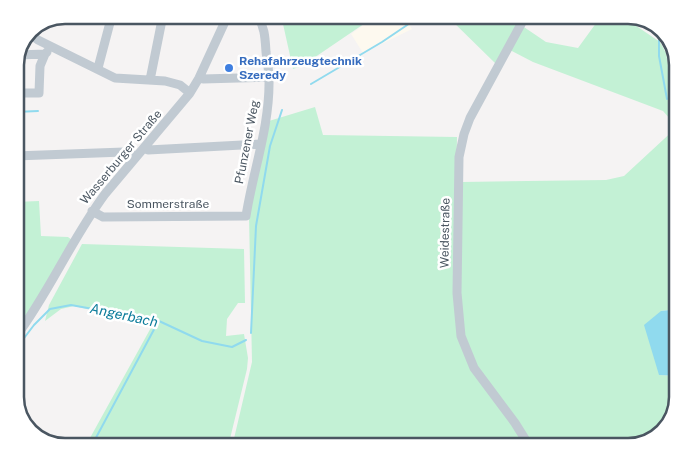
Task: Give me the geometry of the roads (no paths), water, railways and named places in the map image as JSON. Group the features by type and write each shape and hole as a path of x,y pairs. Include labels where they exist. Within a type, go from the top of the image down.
{"street":[{"path":"98,68 110,24"},
{"path":"150,80 161,24"},
{"name":"Wasserburger Straße","path":"24,325 39,304 92,211 190,93 200,78 224,24"},
{"name":"Pfunzener Weg","path":"246,216 266,122 269,77 263,24"},
{"name":"Weidestraße","path":"521,24 470,118 464,134 460,157 457,293 459,326 466,351 474,368 524,438"},
{"path":"35,37 115,78 140,81 150,80 180,85 190,93"},
{"path":"24,94 39,93 40,66 45,54 52,46"},
{"path":"26,55 45,54"},
{"path":"200,78 269,77"},
{"path":"144,148 148,150 262,144"},
{"path":"24,156 124,152 136,156"},
{"name":"Sommerstraße","path":"92,211 103,217 246,216"}],"water":[{"path":"669,310 669,376 659,375 644,325 661,311"}],"waterway":[{"name":"Angerbach","path":"311,84 409,24"},
{"path":"659,38 659,56 667,99"},
{"name":"Angerbach","path":"251,333 256,226 270,146 282,110"},
{"path":"24,112 38,111"},
{"name":"Angerbach","path":"24,338 50,309 71,305 159,321 202,341 232,347 246,340"},
{"path":"96,438 158,322"}],"place":[{"name":"Rehafahrzeugtechnik Szeredy","path":"229,68"}]}
